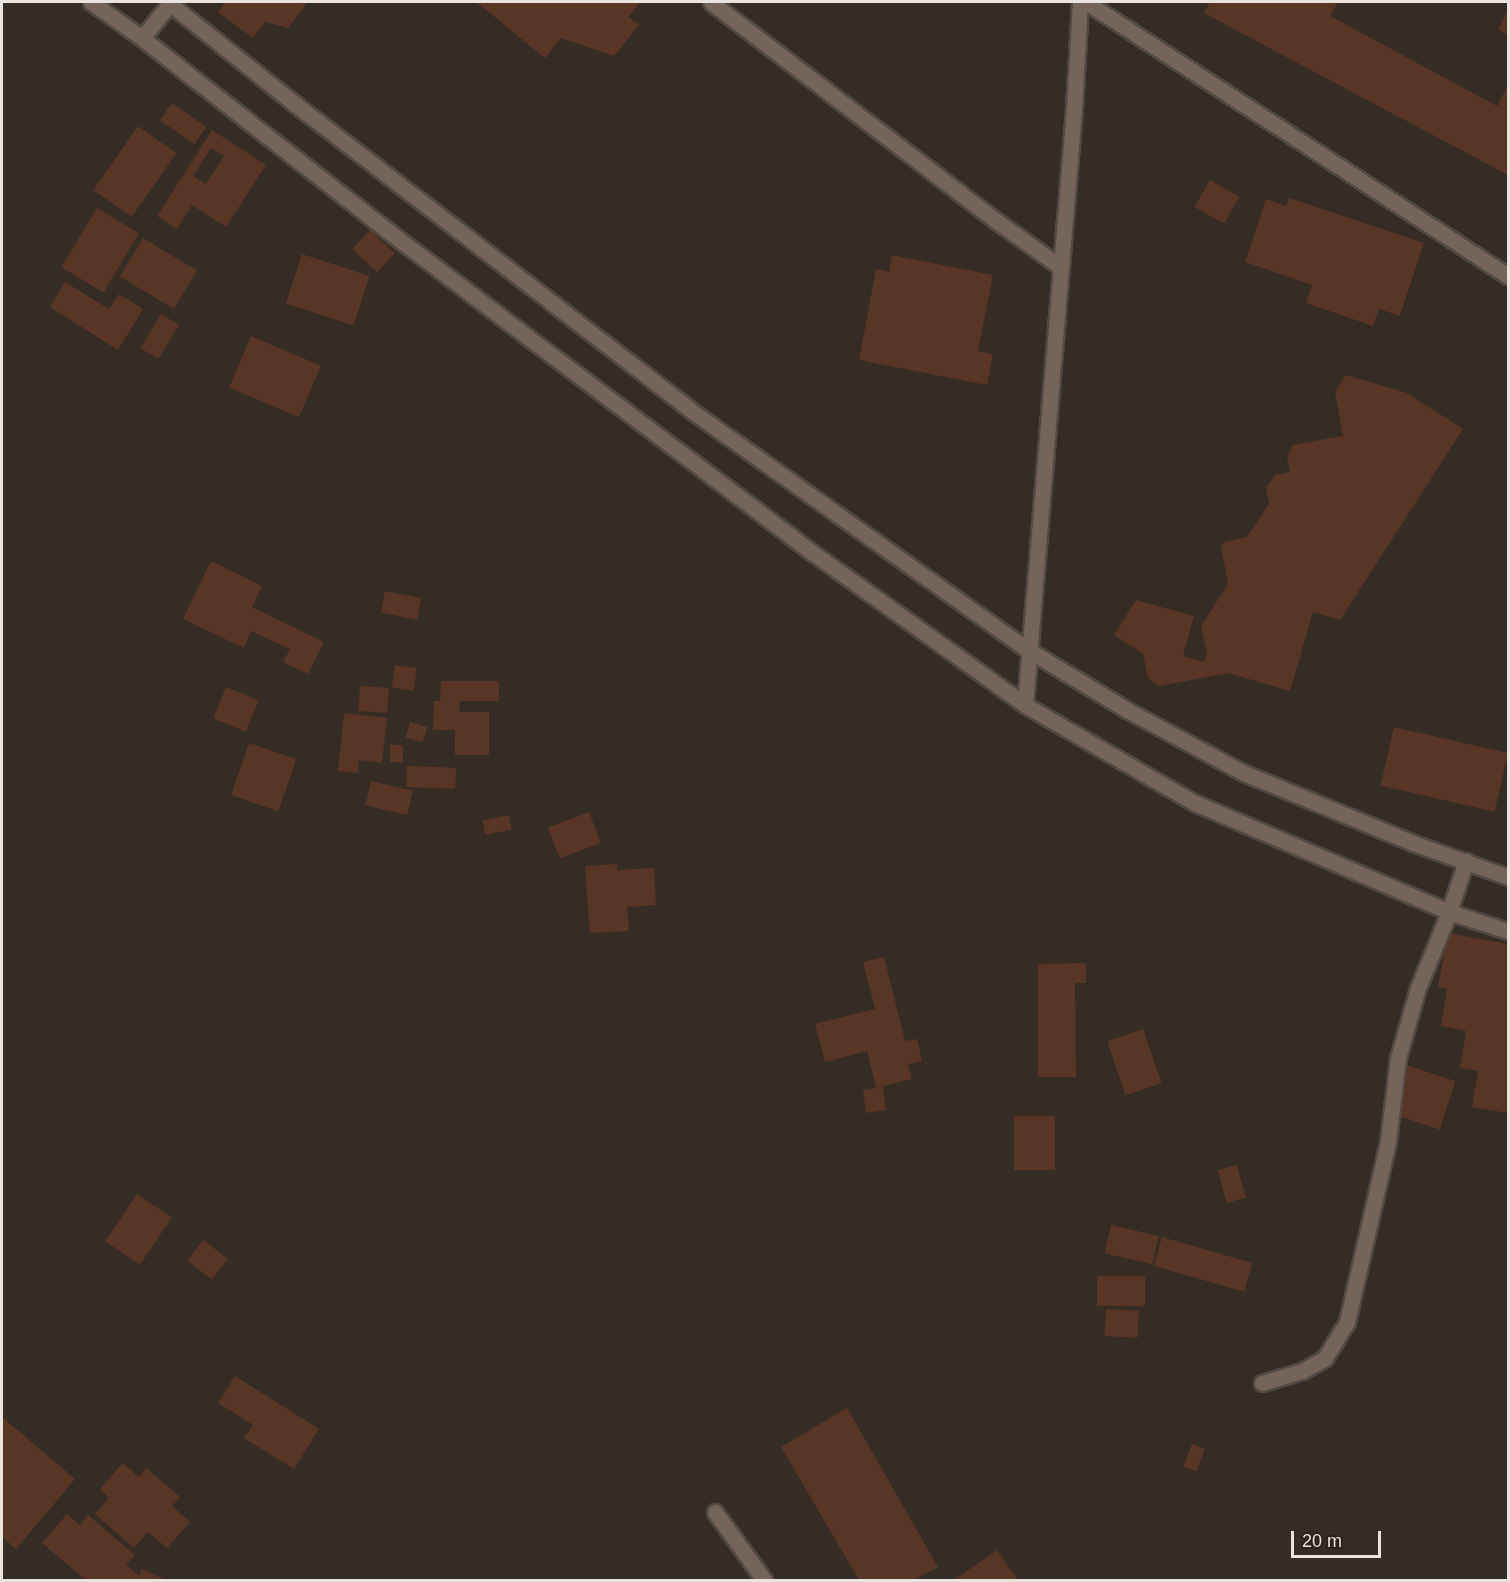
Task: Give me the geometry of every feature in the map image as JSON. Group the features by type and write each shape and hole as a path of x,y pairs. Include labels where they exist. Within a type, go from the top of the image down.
{"street":[{"path":"91,2 142,38 410,249 728,489 1025,705 1195,803 1449,912 1509,931"},
{"path":"142,38 170,2 295,104 689,409 1030,651 1127,710 1244,773 1413,843 1509,877"},
{"path":"711,2 998,222 1059,266"},
{"path":"1025,705 1059,266 1074,109 1080,2"},
{"path":"1086,2 1509,276"},
{"path":"1262,1383 1302,1371 1325,1358 1347,1322 1388,1141 1398,1058 1418,988 1449,912 1466,861"},
{"path":"715,1512 764,1581"}],"building":[{"path":"225,2 308,2 288,28 265,22 253,38 218,12"},
{"path":"476,2 641,2 628,17 639,25 614,56 561,38 545,58"},
{"path":"1210,2 1338,2 1330,16 1497,106 1508,85 1508,175 1204,13"},
{"path":"1508,10 1508,35 1498,29"},
{"path":"172,103 206,127 194,144 160,120"},
{"path":"138,126 177,153 132,217 93,190"},
{"path":"212,130 266,165 226,227 192,205 177,229 157,216","holes":["211,148 224,156 206,184 193,176"]},
{"path":"1210,180 1239,197 1224,224 1194,207"},
{"path":"1289,198 1424,243 1400,316 1379,309 1373,326 1306,303 1312,285 1245,262 1266,199 1286,206"},
{"path":"97,208 139,233 103,292 61,267"},
{"path":"370,230 395,253 377,272 352,249"},
{"path":"143,238 197,270 174,309 120,277"},
{"path":"302,254 370,276 353,325 286,303"},
{"path":"892,255 993,275 978,351 993,354 987,385 859,360 876,269 889,272"},
{"path":"65,282 109,309 119,294 143,309 118,350 50,307"},
{"path":"161,314 179,325 158,359 140,348"},
{"path":"251,336 321,366 299,417 229,388"},
{"path":"1346,375 1407,393 1463,429 1340,620 1313,612 1290,691 1228,673 1159,686 1148,678 1143,654 1114,635 1136,600 1194,616 1183,656 1204,662 1207,654 1201,626 1228,584 1221,547 1224,542 1247,537 1269,504 1266,488 1275,475 1290,472 1287,456 1293,445 1343,436 1335,392"},
{"path":"211,561 262,586 252,607 324,642 308,674 283,662 290,649 251,631 244,648 183,619"},
{"path":"385,591 421,598 417,620 381,613"},
{"path":"395,665 417,668 414,691 392,688"},
{"path":"441,681 499,681 499,701 460,701 459,712 489,712 489,755 455,755 455,730 433,730 434,701 440,701"},
{"path":"360,686 389,688 387,713 358,711"},
{"path":"226,687 258,700 246,732 213,719"},
{"path":"344,713 387,718 382,763 359,760 358,773 338,771"},
{"path":"410,722 427,727 423,742 406,737"},
{"path":"1394,727 1508,753 1495,812 1381,785"},
{"path":"249,743 296,759 278,811 231,795"},
{"path":"390,745 403,745 403,762 390,762"},
{"path":"407,766 456,768 455,789 406,787"},
{"path":"371,781 413,791 407,815 365,805"},
{"path":"589,812 601,843 560,859 548,828"},
{"path":"509,815 512,830 485,835 482,820"},
{"path":"617,864 617,870 654,868 656,905 627,907 629,931 590,933 585,866"},
{"path":"1448,933 1508,944 1508,1113 1472,1107 1478,1071 1460,1068 1466,1031 1441,1026 1447,989 1438,987"},
{"path":"884,957 905,1041 917,1039 922,1061 908,1064 912,1079 883,1086 886,1110 866,1113 863,1090 876,1088 867,1051 825,1062 815,1024 875,1009 863,962"},
{"path":"1086,963 1086,983 1075,983 1076,1077 1038,1077 1038,964"},
{"path":"1143,1029 1162,1083 1126,1095 1107,1041"},
{"path":"1406,1065 1455,1081 1440,1130 1390,1114"},
{"path":"1014,1116 1055,1116 1055,1170 1014,1170"},
{"path":"1237,1165 1246,1198 1226,1203 1218,1170"},
{"path":"137,1194 172,1217 140,1265 105,1241"},
{"path":"1111,1225 1159,1236 1152,1264 1104,1253"},
{"path":"1162,1237 1252,1263 1244,1292 1154,1266"},
{"path":"203,1240 228,1259 212,1279 187,1261"},
{"path":"1097,1276 1145,1276 1145,1306 1097,1306"},
{"path":"1106,1309 1139,1311 1138,1338 1105,1336"},
{"path":"235,1376 319,1429 294,1469 244,1438 253,1425 218,1403"},
{"path":"847,1408 938,1567 914,1580 859,1580 781,1447"},
{"path":"2,1417 75,1479 16,1549 2,1537"},
{"path":"1192,1444 1205,1449 1196,1471 1183,1466"},
{"path":"123,1463 139,1477 146,1468 180,1497 172,1506 190,1522 167,1548 148,1532 134,1548 95,1514 109,1498 100,1489"},
{"path":"67,1514 80,1525 88,1515 135,1555 126,1565 139,1576 142,1569 166,1580 86,1580 42,1543"},
{"path":"997,1550 1018,1580 954,1580"}]}
